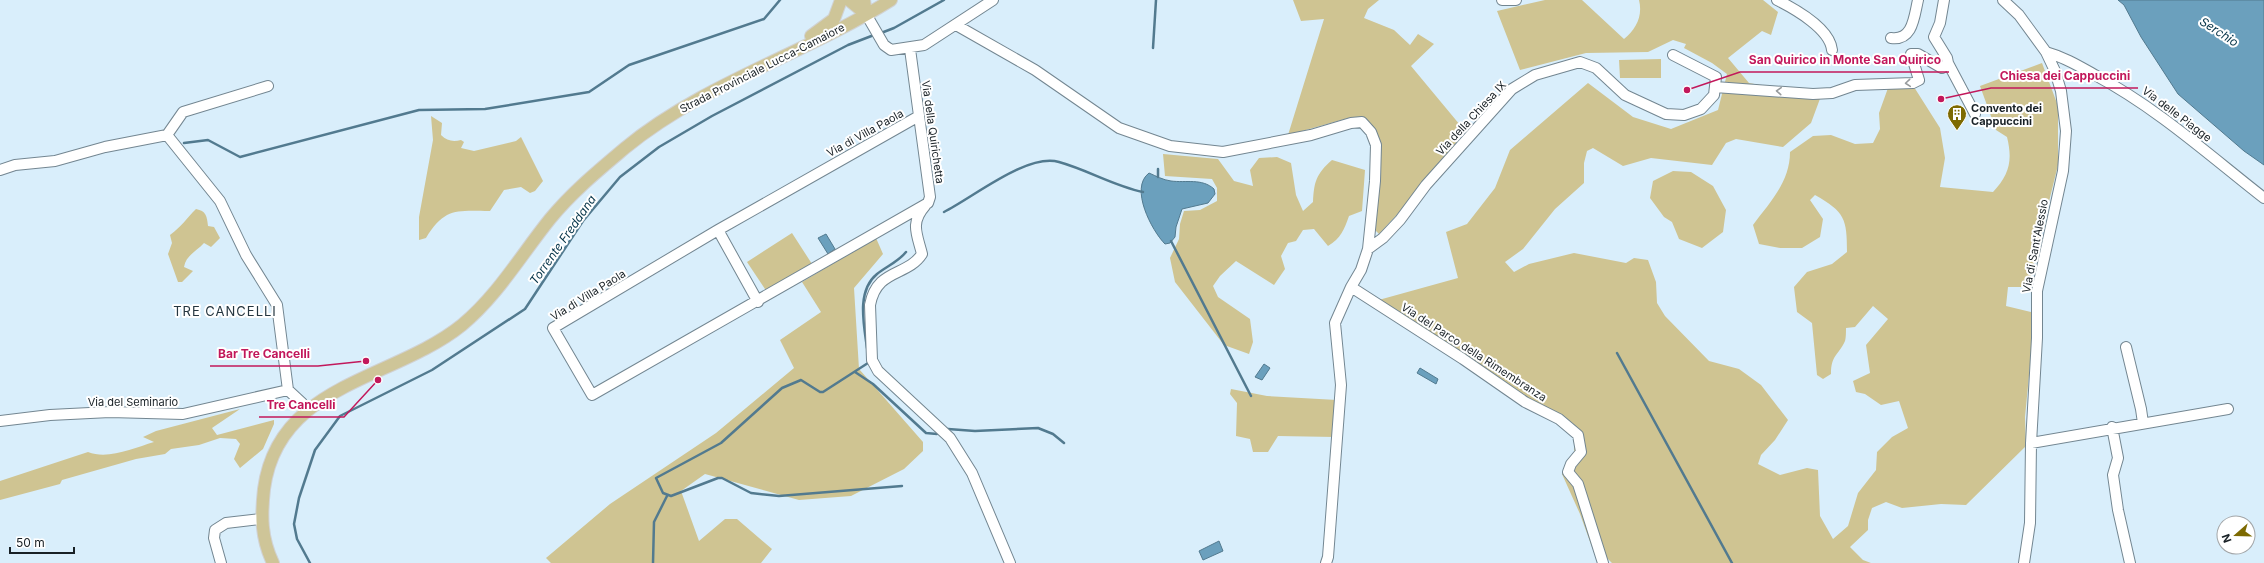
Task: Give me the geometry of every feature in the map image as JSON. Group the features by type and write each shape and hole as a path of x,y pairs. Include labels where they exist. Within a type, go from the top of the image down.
{"main road":[{"path":"784,56 834,19 841,0"},
{"path":"849,0 869,19"},
{"path":"864,0 869,19"},
{"name":"Strada Provinciale Lucca-Camaiore","path":"273,563 266,547 261,519 265,480 276,452 290,428 306,410 329,394 448,336 482,307 501,286 559,208 627,147 669,116 698,98 784,56 869,19 891,0"}],"street":[{"path":"869,19 884,45 891,50 910,49 924,45 993,0"},
{"path":"1502,0 1516,0"},
{"path":"1777,0 1802,14 1819,28 1832,43 1832,50"},
{"path":"1891,38 1902,39 1906,36 1911,26 1918,0"},
{"path":"1944,0 1940,23 1934,37 1947,58 1948,63 1975,114"},
{"name":"Via di Sant'Alessio","path":"2003,0 2018,15 2046,52 2061,91 2066,130 2063,171 2037,291 2037,338 2031,442 2030,522 2024,563"},
{"path":"956,25 1035,70 1119,128 1170,146 1223,152 1311,135 1351,123 1362,122 1371,132 1376,145 1371,234 1361,270 1351,287 1335,323 1341,385 1328,557 1326,563"},
{"name":"Via della Quirichetta","path":"910,49 930,197 928,203"},
{"name":"Via delle Piagge","path":"2046,52 2070,61 2134,97 2244,180 2264,198"},
{"path":"1674,55 1716,77 1714,87 1797,93 1832,93 1855,85 1913,83 1919,80 1911,54 1918,54 1942,68 1948,63"},
{"name":"Via della Chiesa IX","path":"1368,248 1383,238 1400,220 1437,172 1512,89 1535,75 1580,62 1596,68 1625,95 1666,114 1684,115 1700,109 1714,95 1714,87"},
{"path":"0,170 15,165 55,161 104,147 167,135 183,112 268,86"},
{"name":"Via di Villa Paola","path":"919,116 718,230 553,328 592,395 758,302 894,221 928,203"},
{"path":"167,135 220,201 246,255 277,305 288,390 302,403 306,410"},
{"path":"928,203 918,215 915,223 922,254 918,260 885,277 872,296 872,360 878,371 950,438 972,473 1010,563"},
{"path":"718,230 758,302"},
{"name":"Via del Parco della Rimembranza","path":"1351,287 1525,402 1559,419 1578,435 1581,452 1571,464 1568,472 1578,484 1603,563"},
{"path":"2126,347 2142,409 2143,424"},
{"name":"Via del Seminario","path":"0,421 110,412 184,414 288,390"},
{"path":"2031,442 2112,427 2143,424 2228,409"},
{"path":"2112,427 2118,458 2113,475 2118,510 2130,563"},
{"path":"221,563 214,538 215,530 226,524 261,519"}],"shaded area":[{"path":"1293,0 1379,0 1368,9 1364,18 1394,30 1410,45 1418,34 1434,44 1411,66 1465,131 1415,195 1379,234 1375,230 1377,142 1358,118 1352,117 1288,135 1324,19 1301,21"},
{"path":"1545,0 1582,0 1624,39 1638,22 1640,11 1639,0 1763,0 1778,12 1771,35 1762,31 1728,58 1749,83 1821,96 1811,123 1783,147 1736,139 1726,143 1712,165 1651,158 1623,166 1593,148 1587,151 1584,163 1584,183 1555,209 1523,249 1505,262 1514,272 1529,264 1574,253 1626,263 1634,258 1648,260 1656,282 1657,303 1665,316 1709,361 1739,369 1761,385 1788,420 1775,440 1761,455 1758,464 1780,475 1807,468 1818,470 1820,516 1833,539 1848,526 1858,493 1876,470 1877,452 1892,437 1908,428 1899,401 1881,405 1865,394 1856,392 1853,381 1870,373 1866,345 1888,319 1873,306 1855,327 1846,328 1845,341 1832,363 1831,374 1823,379 1817,375 1812,323 1797,312 1794,287 1807,272 1832,264 1847,252 1845,224 1833,206 1815,195 1810,200 1823,219 1820,237 1802,248 1780,248 1759,244 1753,225 1772,200 1783,182 1787,173 1790,152 1813,136 1831,135 1855,144 1873,143 1880,129 1879,113 1888,88 1914,87 1940,128 1945,158 1940,187 1993,192 2003,180 2008,167 2010,153 2007,137 1996,130 1980,86 2042,63 2058,106 2058,165 2028,287 2008,287 2006,306 2035,313 2025,417 2026,446 1966,505 1941,504 1902,508 1886,502 1872,508 1868,520 1868,530 1850,547 1863,560 1871,563 1612,563 1606,557 1597,561 1580,514 1562,474 1574,452 1575,438 1562,425 1375,301 1458,278 1446,232 1467,224 1495,188 1510,150 1588,83 1633,117 1671,129 1718,110 1727,74 1712,63 1684,48 1686,44 1673,40 1648,52 1586,53 1520,70 1497,11"},
{"path":"1661,59 1661,78 1620,78 1619,60"},
{"path":"431,116 442,123 441,135 443,137 450,140 461,140 464,142 461,148 474,151 516,141 521,137 543,181 535,191 530,193 521,187 504,190 490,211 460,211 446,216 439,221 426,238 419,240 419,217 433,140"},
{"path":"1163,154 1218,159 1234,181 1253,186 1250,170 1259,158 1277,157 1291,163 1296,195 1303,211 1313,202 1315,184 1319,174 1332,160 1365,170 1362,211 1349,216 1342,233 1336,240 1328,246 1314,229 1303,230 1296,241 1288,243 1281,256 1285,269 1274,285 1236,261 1220,276 1213,286 1218,297 1250,319 1253,342 1249,354 1224,345 1175,282 1170,258 1179,239 1180,224 1184,211 1200,210 1217,201 1217,188 1212,179 1165,176"},
{"path":"1673,171 1691,172 1713,186 1726,210 1723,232 1702,248 1679,239 1672,222 1664,217 1650,198 1653,181"},
{"path":"196,209 204,213 208,226 214,227 220,238 211,247 204,243 189,256 184,267 193,271 182,282 178,282 168,254 172,243 170,235"},
{"path":"792,233 812,264 767,292 747,262"},
{"path":"876,238 883,254 854,288 859,369 923,442 923,451 904,469 851,496 799,500 705,474 681,491 699,541 725,519 737,519 772,549 761,563 551,563 546,558 610,504 716,433 794,368 780,340 821,312 802,282"},
{"path":"1231,389 1267,396 1337,400 1335,437 1278,436 1268,452 1253,452 1250,439 1236,436 1237,403 1230,394"},
{"path":"240,409 212,428 217,435 274,420 274,424 263,449 240,468 234,459 240,444 236,439 220,438 199,445 171,449 165,454 136,459 62,480 60,484 0,500 0,481 88,452 104,455 130,450 154,442 143,437 156,431"}],"water":[{"name":"Serchio","path":"2118,0 2264,0 2264,165 2244,151 2178,94 2141,37 2124,5"},
{"path":"1149,173 1168,180 1204,183 1214,189 1215,194 1208,203 1182,209 1176,227 1175,237 1170,243 1165,244 1154,230 1142,199 1141,189 1143,180"},
{"path":"826,234 835,249 828,254 818,238"},
{"path":"1264,364 1270,368 1262,380 1255,377"},
{"path":"1420,368 1438,379 1436,384 1417,373"},
{"path":"1219,541 1223,551 1203,560 1199,551"}],"waterway":[{"path":"184,143 208,140 240,157 419,110 485,109 589,92 629,65 764,19 780,0"},
{"name":"Torrente Freddana","path":"881,33 894,28 944,0"},
{"path":"1153,48 1156,0"},
{"name":"Torrente Freddana","path":"310,563 297,539 294,524 299,498 315,450 340,416 432,370 525,309 583,221 620,177 659,147 712,116 848,45 874,35"},
{"path":"944,212 1016,170 1046,161 1070,165 1122,186 1143,192"},
{"path":"1158,169 1158,177"},
{"path":"1171,241 1251,396"},
{"path":"867,348 863,319 866,290 870,281 877,274 906,252"},
{"path":"1617,353 1732,563"},
{"path":"868,361 868,363 823,392 820,392 801,380 782,388 721,443 656,478 663,493 671,496 718,478 722,478 751,493 779,496 902,486"},
{"path":"855,372 873,384 926,433 937,434"},
{"path":"948,429 975,431 1038,428 1053,434 1064,443"},
{"path":"653,563 654,522 667,496"}],"place":[{"name":"San Quirico in Monte San Quirico","path":"1687,90"},
{"name":"Chiesa dei Cappuccini","path":"1941,99"},
{"name":"Convento dei Cappuccini","path":"1957,131"},
{"name":"Bar Tre Cancelli","path":"366,361"},
{"name":"Tre Cancelli","path":"378,380"}],"district":[{"name":"TRE CANCELLI","path":"225,311"}]}
